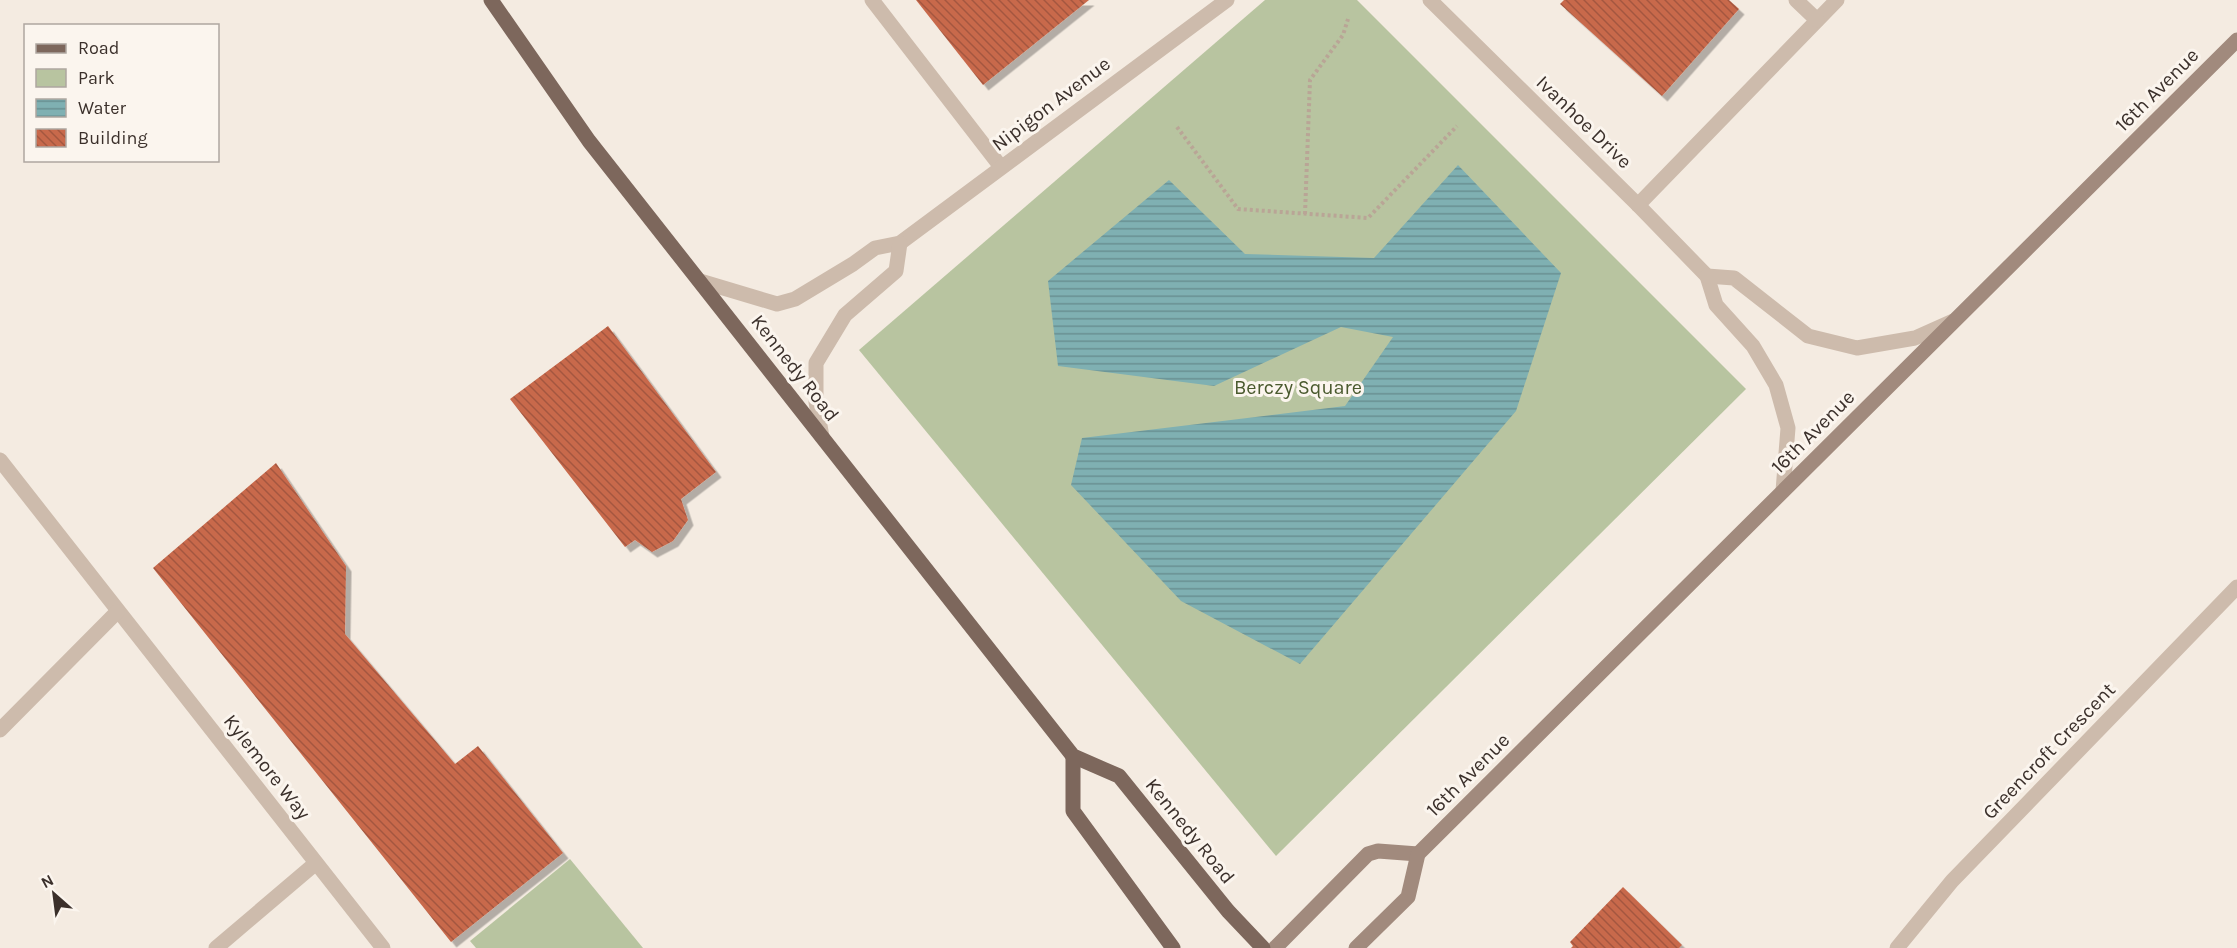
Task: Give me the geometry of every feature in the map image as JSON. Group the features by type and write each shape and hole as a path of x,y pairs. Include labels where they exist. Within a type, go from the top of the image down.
{"main road":[{"name":"Kennedy Road","path":"491,0 589,141 1073,756 1119,776 1228,911 1263,948"},
{"name":"16th Avenue","path":"1418,854 2237,40"},
{"path":"1073,756 1072,811 1173,948"},
{"path":"1275,948 1368,854 1378,851 1418,854 1408,897 1356,948"}],"street":[{"path":"872,0 1001,167"},
{"name":"Nipigon Avenue","path":"700,281 777,304 795,299 875,248 900,243 1227,0"},
{"name":"Ivanhoe Drive","path":"1430,0 1707,276 1716,305 1753,346 1776,385 1788,428 1783,491"},
{"path":"1796,0 1817,20"},
{"path":"1638,205 1837,0"},
{"path":"822,437 816,402 816,363 845,315 896,271 900,243"},
{"path":"1707,276 1734,278 1808,336 1857,348 1915,338 1955,320"},
{"name":"Kylemore Way","path":"0,460 117,612 383,948"},
{"name":"Greencroft Crescent","path":"1897,948 1952,881 2237,587"},
{"path":"0,730 117,612"},
{"path":"216,948 316,863"}],"path":[{"path":"1305,214 1310,80 1343,35 1348,19"},
{"path":"1177,127 1239,209 1368,218 1457,126"}],"green space":[{"name":"Berczy Square","path":"1265,0 1357,0 1746,389 1276,856 859,350"},
{"path":"570,859 643,948 476,948 470,941"}],"water":[{"path":"1458,165 1561,273 1516,411 1300,664 1181,601 1071,485 1082,438 1345,406 1393,337 1341,327 1214,386 1058,366 1048,281 1169,180 1245,254 1374,258"}],"building":[{"path":"916,0 1089,0 983,85"},
{"path":"1564,0 1729,0 1739,9 1662,96 1560,4"},
{"path":"608,326 716,472 681,499 688,520 673,541 652,552 635,540 625,547 510,399"},
{"path":"276,463 346,566 345,634 455,764 478,746 563,853 451,942 153,568"},
{"path":"1623,887 1682,945 1679,948 1571,948 1573,946 1570,942"}]}
